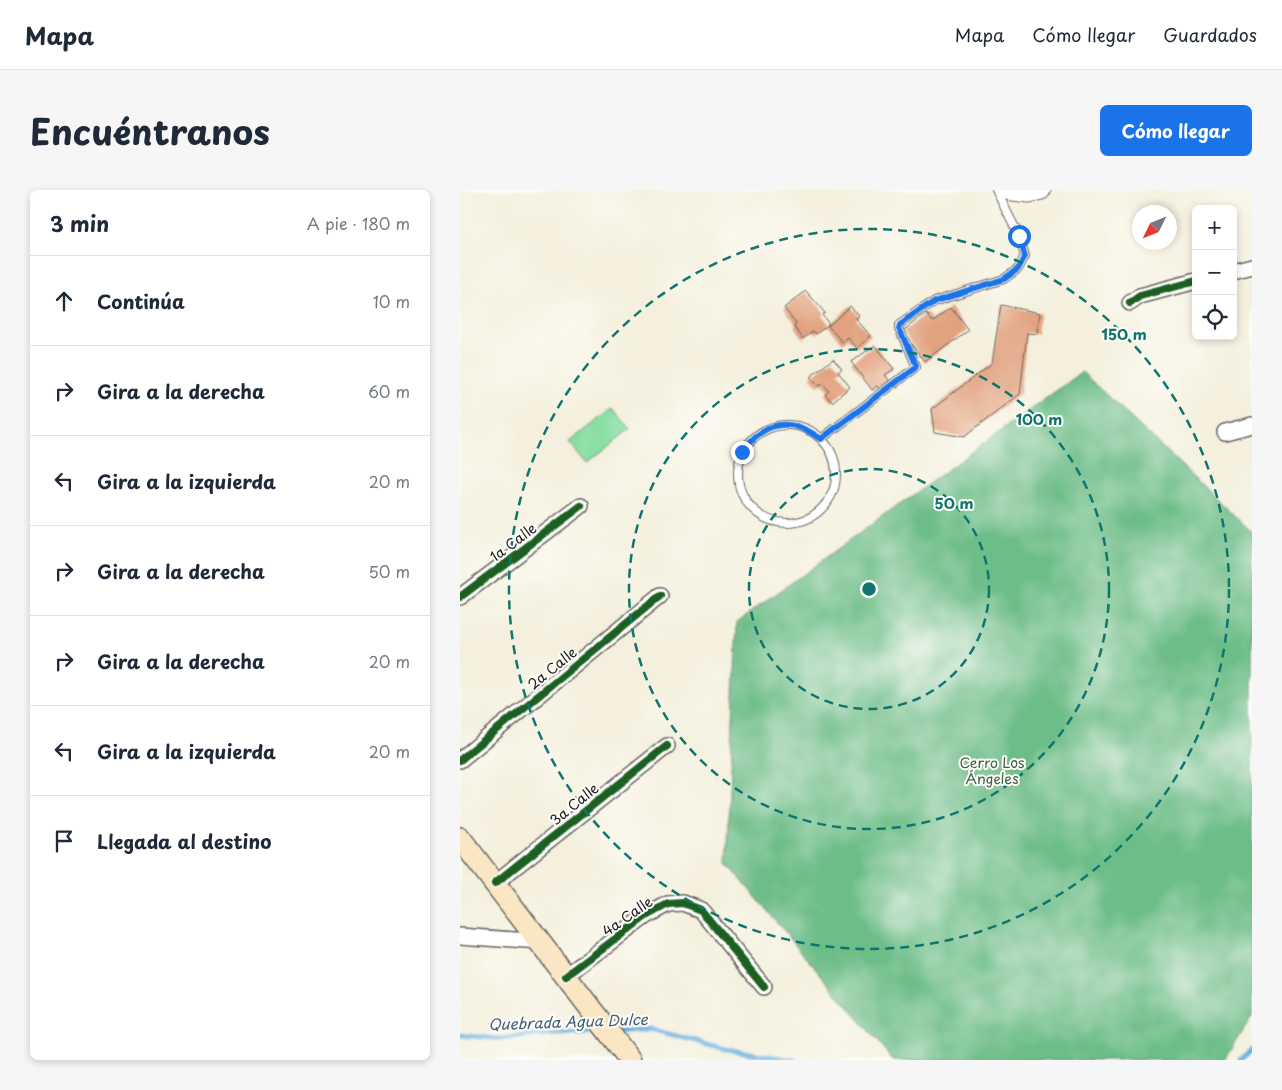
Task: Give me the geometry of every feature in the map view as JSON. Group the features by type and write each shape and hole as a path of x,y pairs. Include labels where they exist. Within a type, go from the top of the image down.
{"main road":[{"path":"460,838 630,1060"}],"street":[{"path":"1006,190 1029,193 1041,190"},
{"path":"1237,270 1252,266"},
{"path":"1130,303 1140,296 1192,282"},
{"path":"1225,432 1252,425"},
{"name":"1a Calle","path":"460,598 581,506"},
{"name":"2a Calle","path":"460,760 660,596"},
{"name":"3a Calle","path":"495,883 667,746"},
{"name":"4a Calle","path":"566,976 646,916 668,904 683,903 701,910 764,987"},
{"path":"460,936 541,942"}],"lane":[{"path":"821,439 916,368 899,328 900,325 934,301 1004,279 1018,269 1025,256 1019,236 996,190"},
{"path":"778,425 794,425 809,429 821,439 831,452 836,469 835,486 828,501 816,513 801,521 784,523 768,519 754,510 744,498 738,483 738,468 742,452 751,440 763,430 778,425"}],"green space":[{"name":"Cerro Los Ángeles","path":"1082,372 1252,532 1252,1017 1225,1060 893,1060 727,863 737,622"},
{"path":"613,408 630,429 587,463 570,442"}],"building":[{"path":"806,291 825,313 822,315 829,324 816,334 813,331 803,339 794,326 796,324 784,308"},
{"path":"1001,305 1040,313 1037,334 1027,333 1020,394 964,437 935,432 932,409 992,363"},
{"path":"850,306 859,316 856,319 871,336 857,348 848,338 843,343 828,326"},
{"path":"951,307 968,330 925,362 902,332 926,314 932,321"},
{"path":"875,345 894,369 885,375 890,381 880,389 878,386 872,390 851,362"},
{"path":"833,359 842,369 838,372 850,387 832,402 825,394 829,391 823,384 818,386 810,377"}],"waterway":[{"name":"Quebrada Agua Dulce","path":"616,1032 650,1029 726,1049 794,1060"},
{"name":"Quebrada Agua Dulce","path":"460,1035 500,1039 557,1033 603,1032"},
{"name":"Quebrada Agua Dulce","path":"1241,1060 1252,1050"}],"cycle path":[{"path":"1130,303 1140,296 1192,282"},
{"path":"460,597 581,506"},
{"path":"460,760 660,596"},
{"path":"495,883 667,746"},
{"path":"566,976 646,916 668,904 683,903 701,910 764,987"}],"route":[{"path":"742,452 751,440 763,430 778,425 794,425 809,429 821,439 916,368 898,327 934,301 1004,279 1018,269 1025,256 1019,236"}]}
